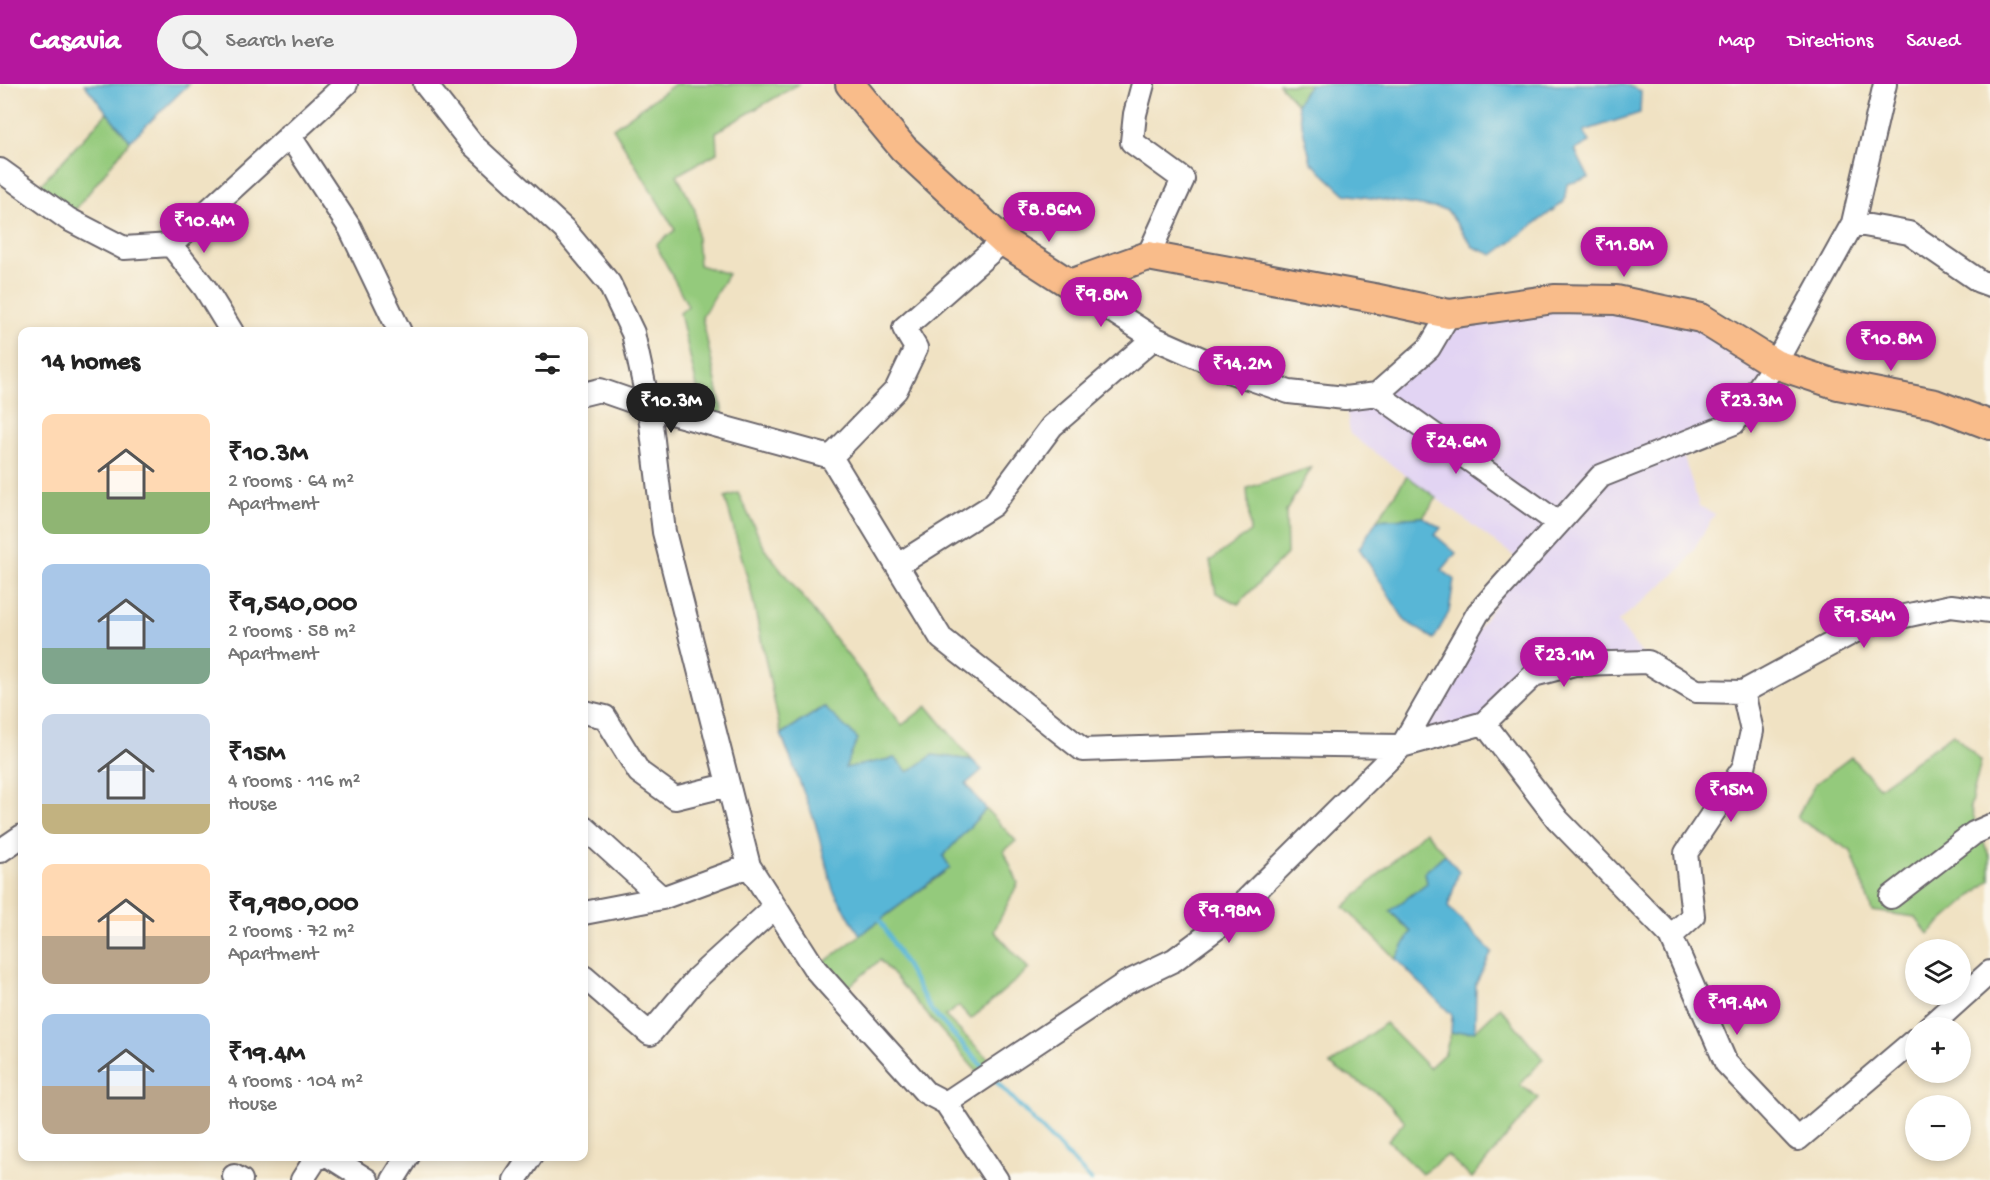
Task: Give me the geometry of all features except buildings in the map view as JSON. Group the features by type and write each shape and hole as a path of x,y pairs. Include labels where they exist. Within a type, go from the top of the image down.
{"main road":[{"path":"850,84 903,148 1003,241 1070,284 1148,256 1374,297 1449,314 1554,298 1616,300 1701,318 1775,364 1838,385 1935,404 1990,425"}],"street":[{"path":"0,170 68,219 124,248 171,245 346,84"},
{"path":"425,84 472,144 564,229 609,283 633,333 649,407 664,532 749,866 815,969 925,1092 946,1103 997,1180"},
{"path":"1143,84 1135,114 1132,142 1183,179 1148,256"},
{"path":"946,1103 1126,982 1174,960 1221,925 1402,746 1478,613 1601,476 1734,423 1775,364 1853,223 1885,84"},
{"path":"289,135 350,228 397,327"},
{"path":"1853,223 1909,233 1979,281 1990,285"},
{"path":"831,457 896,390 916,348 904,328 1003,241"},
{"path":"171,245 205,288 229,327"},
{"path":"1070,284 1154,338 1232,372 1289,392 1345,398 1377,394 1430,348 1449,314"},
{"path":"898,565 993,505 1052,426 1154,338"},
{"path":"588,393 600,390 649,407 831,457 941,638 1083,750 1256,744 1402,746 1484,723 1534,675 1575,664 1648,662 1696,691 1743,692 1868,624 1951,606 1990,611"},
{"path":"1377,394 1558,523"},
{"path":"1671,936 1693,916 1686,853 1744,767 1752,731 1743,692"},
{"path":"588,713 605,717 639,772 675,798 728,785"},
{"path":"1484,723 1558,820 1671,936 1726,1063 1798,1139 1905,1048"},
{"path":"1891,897 1974,833 1990,826"},
{"path":"588,831 663,898"},
{"path":"0,851 18,839"},
{"path":"588,912 663,898 749,866"},
{"path":"588,980 650,1034 697,978 775,907"},
{"path":"1940,1017 1990,972"},
{"path":"302,1180 314,1161"},
{"path":"336,1161 367,1180"},
{"path":"393,1180 405,1161"},
{"path":"515,1180 528,1161"}],"shaded area":[{"path":"1554,299 1701,318 1775,364 1734,423 1680,444 1699,506 1715,514 1683,567 1618,622 1648,662 1534,675 1484,723 1402,746 1522,562 1350,434 1345,398 1377,394 1449,314"}],"green space":[{"path":"675,84 799,84 716,132 717,153 677,175 695,210 699,265 728,274 702,317 726,428 705,422 680,313 688,306 656,245 675,230 613,128"},
{"path":"1279,84 1309,84 1297,104"},
{"path":"107,113 130,141 68,219 32,194"},
{"path":"1312,467 1286,511 1287,554 1238,604 1216,593 1210,561 1250,532 1247,488"},
{"path":"1407,476 1437,498 1423,517 1377,520"},
{"path":"738,493 765,549 902,725 927,706 972,760 933,755 908,772 894,758 845,769 824,707 781,734 751,591 725,497"},
{"path":"1953,734 1981,761 1970,807 1990,858 1990,880 1928,934 1915,917 1872,911 1851,851 1797,818 1814,785 1851,757 1879,787"},
{"path":"986,809 1016,841 1004,851 1018,883 994,931 1029,969 971,1019 959,1006 945,1016 998,1068 984,1080 880,960 839,995 815,969 950,868 943,856"},
{"path":"1425,831 1445,854 1425,872 1427,883 1390,911 1411,932 1396,959 1344,907"},
{"path":"1500,1007 1543,1059 1520,1085 1539,1098 1472,1178 1447,1155 1422,1174 1388,1140 1405,1121 1379,1094 1330,1065 1385,1023 1429,1068 1445,1053 1451,1033 1475,1031"}],"water":[{"path":"84,84 189,84 130,141"},
{"path":"1309,84 1624,84 1641,91 1640,113 1584,131 1590,142 1575,150 1589,178 1567,184 1564,202 1493,255 1473,247 1447,210 1345,194 1311,162 1297,104"},
{"path":"1423,517 1441,528 1435,535 1456,553 1442,570 1454,579 1449,612 1434,639 1405,621 1359,548 1377,520"},
{"path":"824,707 858,739 845,768 895,758 908,772 933,755 972,760 982,770 966,784 986,809 943,856 950,867 860,935 833,890 815,822 781,734"},
{"path":"1445,854 1459,871 1448,907 1492,952 1476,984 1475,1031 1451,1033 1452,1015 1396,959 1411,932 1390,911 1427,883 1425,872"}],"waterway":[{"path":"880,920 931,1010 985,1069"},
{"path":"995,1080 1091,1180"}]}
